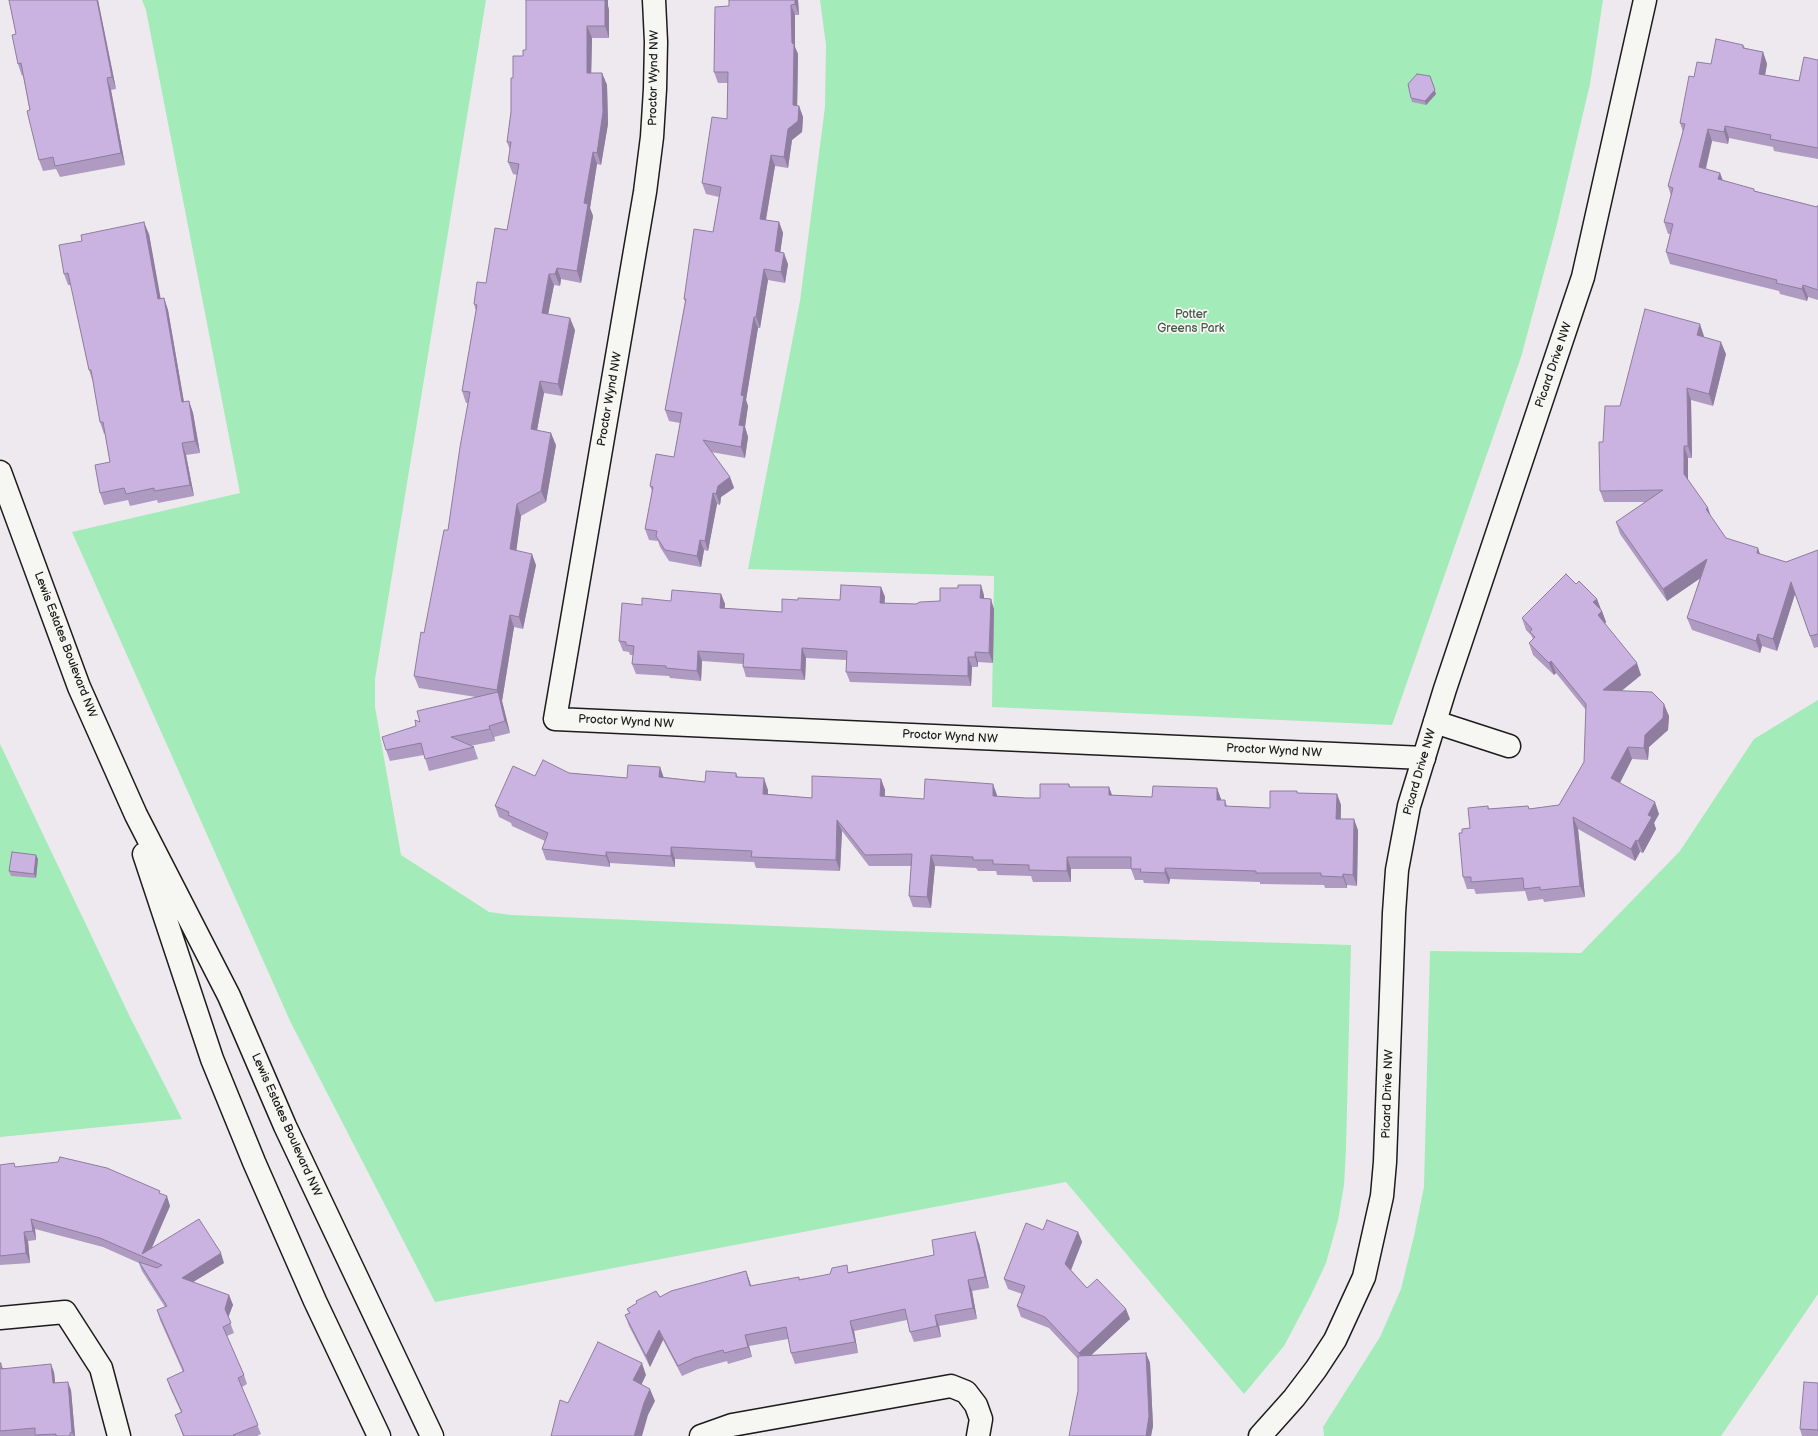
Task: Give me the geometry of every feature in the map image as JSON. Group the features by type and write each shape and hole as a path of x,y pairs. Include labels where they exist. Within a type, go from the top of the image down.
{"street":[{"name":"Proctor Wynd NW","path":"654,0 656,42 655,89 652,137 645,192 555,719 1424,758"},
{"name":"Picard Drive NW","path":"1260,1436 1294,1398 1335,1340 1364,1277 1374,1240 1382,1196 1386,1162 1391,963 1398,870 1409,806 1435,722 1583,277 1645,0"},
{"name":"Lewis Estates Boulevard NW","path":"0,472 79,687 136,816 229,996 285,1126 432,1436"},
{"name":"Picard Drive NW","path":"1435,722 1509,746"},
{"name":"Lewis Estates Boulevard NW","path":"136,816 140,840 212,1059 260,1176 315,1301 379,1436"},
{"path":"0,1318 65,1312 102,1368 119,1436"},
{"path":"701,1436 703,1434 732,1425 951,1386 966,1392 976,1405 981,1419 978,1436"}],"green space":[{"path":"142,0 486,0 375,679 375,707 401,855 489,912 511,915 896,931 1351,945 1346,1149 1344,1185 1338,1220 1326,1263 1284,1346 1244,1394 1066,1182 435,1302 291,1023 72,532 240,493 146,10"},
{"name":"Potter Greens Park","path":"820,0 1603,0 1590,84 1556,228 1521,357 1392,725 992,707 994,576 748,569 800,301 825,107 826,45"},
{"path":"1818,700 1818,1294 1721,1436 1324,1436 1323,1427 1380,1337 1401,1289 1414,1236 1424,1187 1430,951 1581,953 1680,851 1754,739"},
{"path":"0,744 130,1017 182,1119 0,1137"}],"building":[{"path":"9,0 97,0 112,77 107,78 121,153 55,166 53,157 39,160 27,111 30,110 21,63 18,64 12,35 16,34"},
{"path":"526,0 605,0 605,26 587,26 587,73 602,73 603,112 597,153 593,152 584,203 588,204 577,271 557,268 555,274 549,274 542,313 570,318 558,384 540,381 531,429 551,433 541,491 517,504 510,549 532,554 519,617 510,615 497,690 414,676 421,632 424,633 444,530 448,530 460,447 470,392 462,391 477,305 474,304 477,282 486,283 495,228 507,230 519,164 508,162 511,142 507,142 511,112 511,78 513,78 513,56 523,56 523,50 526,50"},
{"path":"729,0 795,0 795,4 791,5 792,43 794,44 793,105 799,106 798,121 788,129 784,157 771,155 760,219 779,222 775,251 784,253 781,272 764,269 756,317 754,317 741,395 744,396 739,425 744,426 741,447 703,440 730,477 718,486 716,494 713,493 705,541 700,540 697,556 665,550 656,536 657,531 645,529 653,487 650,486 656,454 674,457 682,413 665,410 686,299 684,299 694,229 713,232 721,187 702,183 712,117 727,119 728,72 714,72 715,7 729,6"},
{"path":"1716,39 1743,45 1743,48 1763,52 1759,74 1799,81 1804,57 1818,60 1818,148 1770,139 1771,135 1725,126 1724,132 1708,129 1699,167 1720,173 1718,179 1754,189 1754,191 1817,207 1818,205 1818,290 1803,285 1802,289 1776,283 1777,280 1666,252 1673,224 1664,222 1673,188 1668,186 1685,124 1680,123 1689,76 1694,77 1697,62 1711,64"},
{"path":"1417,74 1430,76 1435,90 1425,101 1411,98 1408,84"},
{"path":"144,222 158,299 164,298 182,402 189,401 195,441 182,443 190,485 154,491 154,488 126,494 124,488 100,493 95,465 110,462 103,422 100,422 91,370 89,370 68,273 64,274 59,245 82,241 81,235"},
{"path":"1645,309 1700,324 1697,335 1721,342 1709,394 1687,388 1688,446 1684,446 1684,474 1708,508 1706,509 1726,538 1758,548 1757,553 1786,562 1818,550 1818,634 1810,636 1791,582 1773,639 1758,634 1756,641 1687,618 1707,559 1663,589 1616,522 1663,490 1600,491 1599,442 1603,442 1605,406 1620,406"},
{"path":"1566,574 1576,584 1579,581 1597,599 1593,602 1602,611 1598,615 1637,663 1603,690 1652,692 1664,704 1663,718 1645,735 1644,748 1628,747 1611,778 1655,802 1648,815 1652,817 1638,841 1636,840 1631,849 1573,817 1580,886 1540,890 1540,887 1524,889 1523,878 1471,882 1471,877 1463,877 1459,833 1462,833 1462,829 1470,828 1468,808 1488,806 1488,809 1528,806 1529,809 1559,805 1584,762 1586,704 1551,661 1549,663 1529,643 1535,637 1530,632 1532,629 1522,618"},
{"path":"841,585 881,587 880,603 916,604 920,602 940,601 940,588 958,588 958,585 981,585 980,598 991,599 989,653 975,652 975,657 968,657 968,676 846,672 847,651 802,648 801,670 743,667 744,654 698,651 697,671 666,668 666,666 632,664 634,646 626,645 626,642 619,641 622,603 642,605 642,598 671,601 672,590 721,594 720,608 782,612 782,599 798,600 798,598 840,600"},
{"path":"498,692 505,721 489,726 490,729 451,737 474,747 425,759 421,743 386,750 382,737 416,726 415,720 420,722 417,711"},
{"path":"543,760 569,773 627,778 628,765 660,767 659,777 705,782 706,771 736,773 736,777 764,778 763,794 812,798 812,776 881,779 880,796 924,799 925,779 993,784 993,796 1026,798 1040,798 1040,784 1069,784 1069,787 1109,787 1109,795 1152,797 1153,786 1217,788 1217,800 1225,800 1225,806 1270,808 1270,791 1297,791 1297,793 1337,794 1336,819 1354,819 1353,875 1343,874 1343,877 1321,876 1321,873 1256,873 1256,871 1165,868 1165,873 1140,872 1141,869 1131,869 1131,857 1067,857 1067,871 1029,870 1029,865 993,864 993,860 973,860 973,857 931,855 927,897 909,896 912,854 865,855 837,820 836,860 751,857 752,851 671,847 671,856 606,852 606,856 542,849 548,833 508,815 509,812 495,806 513,766 535,776"},
{"path":"12,852 36,855 34,874 9,871"},
{"path":"60,1157 107,1168 160,1191 159,1193 167,1196 142,1254 199,1219 221,1253 182,1278 229,1295 225,1309 231,1323 223,1327 244,1375 238,1378 258,1425 233,1435 234,1436 184,1436 175,1415 182,1412 167,1379 184,1371 157,1310 167,1306 139,1262 157,1268 162,1265 100,1238 31,1219 33,1231 24,1232 26,1253 0,1256 0,1165 14,1163 15,1167 58,1162"},
{"path":"1047,1220 1078,1232 1065,1264 1087,1288 1097,1279 1126,1309 1079,1353 1045,1317 1017,1306 1025,1286 1004,1279 1026,1223 1043,1230"},
{"path":"975,1232 985,1277 968,1280 973,1308 935,1315 937,1326 910,1332 905,1309 850,1321 855,1342 791,1353 786,1327 745,1335 748,1347 724,1353 723,1350 694,1358 678,1366 659,1330 646,1356 625,1315 630,1313 627,1309 637,1303 636,1301 656,1291 660,1297 671,1291 746,1271 750,1286 799,1277 799,1280 830,1274 832,1268 847,1265 848,1273 934,1255 932,1240"},
{"path":"598,1342 642,1363 633,1380 650,1389 634,1436 551,1436 560,1400 568,1403"},
{"path":"1146,1353 1149,1416 1146,1436 1069,1436 1078,1391 1078,1356"},
{"path":"0,1363 1,1369 51,1364 53,1383 68,1382 72,1432 70,1433 70,1436 56,1436 56,1434 35,1435 35,1428 0,1431"},
{"path":"1804,1382 1818,1383 1818,1430 1800,1429"}]}
